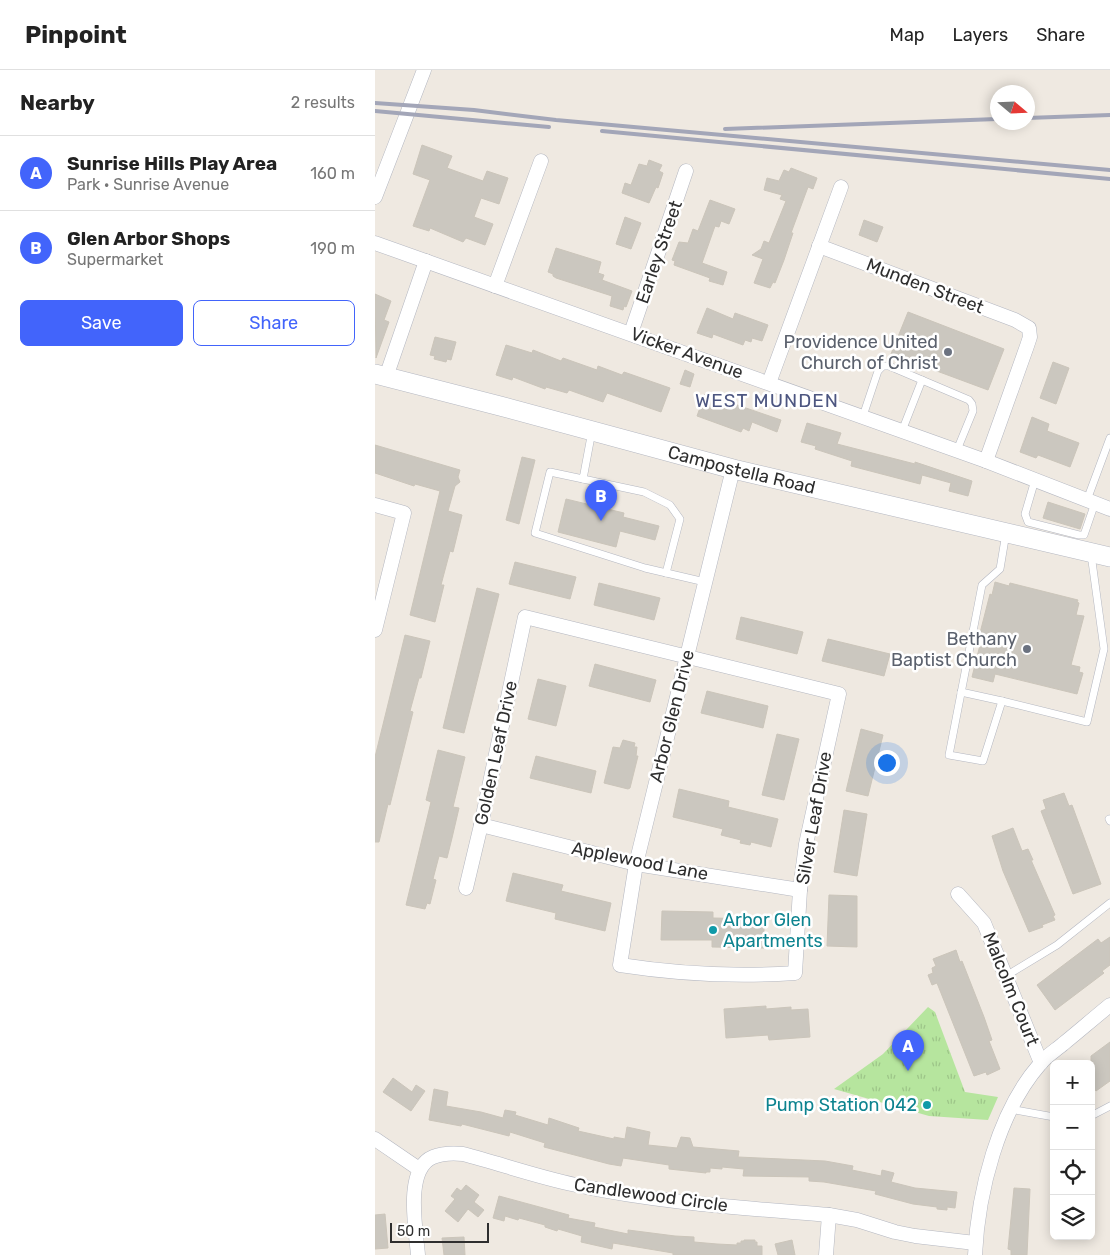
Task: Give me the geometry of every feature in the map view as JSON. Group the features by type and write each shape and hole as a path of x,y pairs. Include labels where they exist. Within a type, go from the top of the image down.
{"main road":[{"name":"Campostella Road","path":"381,376 733,469 1110,557"}],"street":[{"path":"375,197 424,70"},
{"path":"495,286 541,161"},
{"name":"Earley Street","path":"631,333 687,171"},
{"path":"769,383 841,187"},
{"name":"Vicker Avenue","path":"375,243 957,450 1110,509"},
{"name":"Munden Street","path":"819,246 1015,320 1029,328 1030,337 986,461"},
{"path":"381,376 426,261"},
{"name":"Arbor Glen Drive","path":"733,469 636,864 620,965 675,973 723,976 795,973"},
{"path":"375,505 404,513 375,630"},
{"name":"Golden Leaf Drive","path":"465,888 481,825 525,618 687,656"},
{"name":"Silver Leaf Drive","path":"687,656 839,694 815,799 800,890 795,973"},
{"name":"Applewood Lane","path":"481,825 636,864 800,890"},
{"name":"Malcolm Court","path":"958,894 984,923 1041,1063"},
{"path":"975,1249 985,1182 1010,1109 1023,1087 1041,1063 1110,1005"},
{"path":"375,1139 419,1169 415,1182 414,1198 418,1255"},
{"name":"Candlewood Circle","path":"419,1169 431,1158 447,1153 463,1154 575,1185 611,1192 657,1200 829,1215 975,1249"},
{"path":"826,1255 829,1215"}],"lane":[{"path":"863,416 878,371 883,366 889,366 969,400 973,411 957,450"},
{"path":"903,431 922,380"},
{"path":"583,479 593,431"},
{"path":"1035,480 1025,514 1028,522 1079,536 1084,535 1091,502 1110,438"},
{"path":"666,572 680,519 670,505 644,492 550,472 535,533 635,565 705,582"},
{"path":"1002,701 983,761 949,755 982,584 1000,569 1006,532"},
{"path":"961,692 1087,722 1107,650 1091,552"},
{"path":"1006,976 1057,945 1110,902"},
{"path":"1095,1114 1110,1106"},
{"path":"1010,1109 1050,1116"}],"green space":[{"path":"928,1007 935,1012 965,1092 998,1097 988,1120 929,1116 834,1089 883,1054"}],"building":[{"path":"422,145 452,156 447,168 483,181 487,171 508,178 499,204 481,198 474,217 493,224 485,245 466,238 463,242 430,228 429,231 413,226 430,180 413,174"},
{"path":"649,160 662,165 659,171 663,173 658,188 656,187 649,203 622,193 625,183 631,185 639,164 647,166"},
{"path":"791,168 817,178 813,189 808,187 791,233 793,233 784,260 775,283 773,282 770,288 754,283 763,259 752,255 761,249 764,241 769,243 786,201 780,199 782,195 764,190 767,178 779,181 784,170 789,172"},
{"path":"710,200 735,209 729,224 721,221 719,227 715,226 702,263 727,272 723,285 709,281 710,278 674,265 675,261 672,260 679,242 688,243 693,229 698,231"},
{"path":"625,217 641,223 631,249 616,244"},
{"path":"864,220 883,227 877,242 859,235"},
{"path":"556,248 601,262 598,273 604,275 602,280 632,291 626,307 624,306 623,310 610,306 612,296 556,278 548,272"},
{"path":"375,294 391,301 384,320 389,322 376,358"},
{"path":"707,308 733,319 735,313 768,325 762,341 752,338 751,342 745,340 743,345 713,334 712,338 697,333"},
{"name":"Providence United Church of Christ","path":"908,312 1004,349 988,390 891,354"},
{"path":"435,337 456,342 451,360 447,359 446,362 434,359 435,356 430,355"},
{"path":"506,345 532,353 533,350 561,361 563,358 597,370 598,366 622,375 624,372 670,388 661,412 607,393 603,402 569,390 567,393 546,387 545,389 513,377 512,380 496,375"},
{"path":"1053,362 1069,368 1056,404 1040,398"},
{"path":"685,370 694,374 690,387 680,384"},
{"path":"705,394 781,420 777,432 752,422 749,431 743,428 741,432 697,416"},
{"path":"1032,417 1049,424 1047,431 1079,443 1070,467 1038,455 1036,458 1020,452"},
{"path":"807,423 841,433 837,444 915,464 915,462 972,481 968,496 949,491 951,483 922,475 920,484 851,466 852,461 815,449 816,446 801,442"},
{"path":"375,445 460,470 458,477 460,482 455,486 448,511 462,515 453,552 450,551 441,585 444,585 435,622 410,615 440,491 415,484 414,486 375,473"},
{"path":"522,457 535,460 519,524 506,520"},
{"path":"566,499 624,513 623,517 659,526 655,540 620,531 616,547 558,532"},
{"path":"1048,502 1085,514 1080,529 1043,518"},
{"path":"515,562 576,577 570,599 509,584"},
{"name":"Bethany Baptist Church","path":"995,582 1009,586 1010,583 1078,600 1076,615 1084,616 1071,665 1080,667 1079,672 1083,673 1077,694 995,674 993,682 972,677 983,633 980,633"},
{"path":"599,583 660,598 654,620 594,605"},
{"path":"477,588 499,594 464,733 443,728"},
{"path":"741,617 803,632 797,654 736,639"},
{"path":"405,635 430,641 421,678 419,678 410,711 413,712 390,805 388,804 379,842 375,842 375,757"},
{"path":"828,639 890,654 884,676 822,661"},
{"path":"595,664 656,680 650,702 589,686"},
{"path":"538,679 566,686 556,726 528,719"},
{"path":"707,691 768,706 763,728 701,713"},
{"path":"861,729 883,735 868,796 846,791"},
{"path":"777,734 799,739 784,800 762,795"},
{"path":"623,740 635,743 634,747 637,747 636,756 638,756 630,788 628,789 604,783 613,747 620,748"},
{"path":"438,750 465,757 453,807 459,808 447,858 439,856 433,879 436,880 430,904 427,903 425,909 406,905 431,802 426,800"},
{"path":"536,756 596,771 591,793 530,778"},
{"path":"679,789 729,801 728,807 778,819 771,847 751,842 750,845 740,843 741,840 721,835 723,829 673,817"},
{"path":"1064,793 1069,806 1072,805 1101,884 1073,894 1041,811 1046,809 1043,800"},
{"path":"844,810 867,814 857,876 834,872"},
{"path":"1013,828 1022,851 1028,849 1055,915 1053,916 1055,920 1029,932 1003,871 992,836"},
{"path":"513,873 563,885 561,891 611,903 605,931 555,919 556,913 506,901"},
{"path":"829,895 857,896 857,947 827,946"},
{"name":"Arbor Glen Apartments","path":"662,911 713,912 713,918 764,919 764,948 712,947 712,940 661,940"},
{"path":"1110,937 1110,965 1102,971 1104,973 1055,1010 1037,985 1098,939 1101,943"},
{"path":"956,950 984,1017 992,1040 989,1041 1000,1069 987,1075 986,1072 974,1076 937,983 932,985 928,975 933,973 932,968 936,966 933,959"},
{"path":"766,1006 766,1009 791,1007 791,1010 808,1009 810,1037 769,1040 768,1035 726,1038 724,1009"},
{"path":"1110,1042 1110,1081 1096,1091 1095,1060 1091,1060 1091,1056"},
{"path":"393,1078 412,1092 416,1085 425,1091 411,1111 383,1092"},
{"path":"434,1089 448,1092 446,1106 503,1118 505,1110 516,1112 515,1115 548,1125 549,1118 579,1128 578,1131 614,1139 614,1137 625,1139 627,1127 650,1132 648,1145 677,1148 681,1137 690,1138 693,1147 739,1151 738,1157 825,1161 853,1166 852,1170 881,1176 882,1170 894,1173 891,1182 915,1188 957,1192 955,1208 947,1207 947,1210 913,1204 875,1194 876,1191 809,1181 809,1177 743,1176 744,1169 722,1167 722,1169 710,1168 710,1172 706,1173 669,1169 669,1165 623,1158 621,1166 609,1164 544,1147 545,1143 510,1132 509,1136 462,1124 461,1126 429,1120"},
{"path":"466,1185 479,1195 474,1202 484,1210 478,1217 468,1209 458,1222 445,1211 455,1199 451,1196 457,1188 461,1191"},
{"path":"1014,1188 1030,1189 1027,1255 1011,1255 1011,1250 1008,1249"},
{"path":"499,1196 569,1215 568,1218 595,1223 594,1227 628,1234 628,1230 694,1237 694,1242 737,1245 737,1243 741,1243 744,1240 755,1240 757,1246 762,1246 762,1255 673,1255 673,1253 613,1243 612,1249 581,1242 582,1236 558,1229 557,1231 545,1227 545,1225 519,1218 518,1220 505,1216 504,1221 493,1218"},
{"path":"385,1214 388,1248 375,1249 375,1215"},
{"path":"464,1237 465,1255 444,1255 442,1238"},
{"path":"792,1240 795,1255 778,1255 775,1244"}],"railway":[{"path":"375,103 474,110 556,120 1110,170"},
{"path":"375,111 549,127"},
{"path":"1035,118 1110,115"},
{"path":"725,129 990,119"},
{"path":"602,131 1110,179"}],"place":[{"name":"Providence United Church of Christ","path":"948,352"},
{"name":"Glen Arbor Shops","path":"601,521"},
{"name":"Bethany Baptist Church","path":"1027,649"},
{"name":"Arbor Glen Apartments","path":"713,930"},
{"name":"Sunrise Hills Play Area","path":"908,1071"},
{"name":"Pump Station 042","path":"927,1105"}],"district":[{"name":"WEST MUNDEN","path":"767,400"}]}
